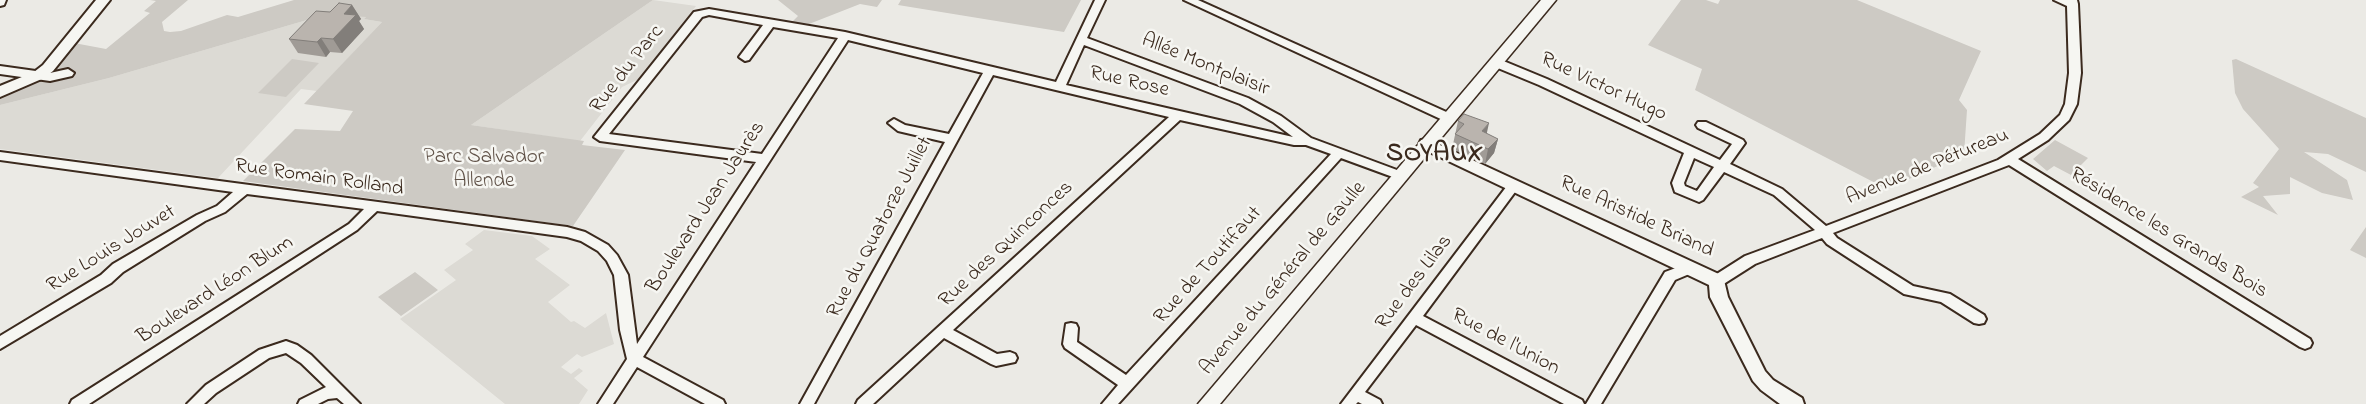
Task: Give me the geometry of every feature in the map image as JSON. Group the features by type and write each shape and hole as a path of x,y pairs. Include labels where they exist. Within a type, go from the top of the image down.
{"main road":[{"name":"Avenue du Général de Gaulle","path":"1208,404 1549,0"}],"street":[{"path":"0,92 39,75 48,68 103,0"},
{"path":"1058,87 1100,0"},
{"path":"1189,0 1449,118"},
{"path":"2058,0 2072,2"},
{"name":"Avenue de Pétureau","path":"1717,280 1750,260 2009,159 2044,137 2069,111 2075,74 2072,2"},
{"name":"Rue du Parc","path":"765,159 600,137 698,14 703,12 770,22 844,36"},
{"path":"745,57 770,22"},
{"name":"Boulevard Jean Jaurès","path":"605,404 633,358 844,36"},
{"name":"Rue Rose","path":"844,36 1178,115 1294,141 1307,141 1401,176"},
{"name":"Allée Montplaisir","path":"1081,40 1244,101 1277,119 1307,141"},
{"name":"Rue Victor Hugo","path":"1497,63 1778,192 1796,205 1823,230 1832,242 1909,290 1944,298 1979,319"},
{"path":"0,70 59,77 68,73"},
{"name":"Rue du Quatorze Juillet","path":"807,404 990,71"},
{"name":"Rue des Quinconces","path":"863,404 1178,115"},
{"path":"894,123 902,128 952,139"},
{"path":"1691,151 1678,183 1680,189 1699,197 1739,144 1702,125"},
{"name":"Rue Aristide Briand","path":"1427,144 1717,280 1719,297 1760,376 1790,403"},
{"name":"Rue de Toutifaut","path":"1110,404 1338,154"},
{"name":"Rue Romain Rolland","path":"0,156 567,232 588,239 603,248 612,258 621,275 627,330 633,358"},
{"name":"Résidence les Grands Bois","path":"2009,159 2306,343"},
{"name":"Rue des Lilas","path":"1353,399 1514,185"},
{"name":"Rue Louis Jouvet","path":"0,343 106,279 118,268 226,205 244,189"},
{"name":"Boulevard Léon Blum","path":"76,404 353,228 374,207"},
{"path":"1593,404 1670,276 1689,268"},
{"name":"Rue de l'Union","path":"1415,318 1577,404"},
{"path":"1070,328 1070,344 1128,384"},
{"path":"943,331 996,360 1010,358"},
{"path":"194,404 210,390 264,354 286,347 297,352 353,404"},
{"path":"633,358 718,404"},
{"path":"306,404 326,393 340,392"},
{"path":"1353,399 1375,404"}],"shaded area":[{"path":"653,0 696,6 639,79 622,87 580,141 471,125"},
{"path":"324,15 366,17 364,19 382,22 317,91 301,89 218,178 0,149 0,105 109,78"},
{"path":"484,230 532,236 550,249 535,259 570,285 548,302 571,322 574,321 585,328 606,313 614,344 582,357 577,354 561,367 571,374 579,368 583,371 574,378 588,390 579,404 505,404 400,319 456,280 444,270 473,250 465,244"}],"green space":[{"name":"Parc Salvador Allende","path":"150,0 188,0 162,22 164,31 170,32 181,31 227,15 238,17 294,0 653,0 471,125 584,141 582,145 625,150 573,226 243,181 295,129 340,131 353,111 304,104 382,22 364,19 366,17 324,15 109,78 0,105 0,96 53,73 74,43 106,49 150,13 144,11 156,1"},
{"path":"778,0 882,0 877,7 860,4 809,24 792,22 798,16"},
{"path":"901,0 1081,0 1064,32 898,5"},
{"path":"1681,0 1706,0 1718,4 1720,0 1857,0 1981,51 1959,100 1967,110 1964,154 1887,189 1695,90 1702,69 1648,45"},
{"path":"292,59 319,63 286,97 258,93"},
{"path":"2236,59 2366,118 2366,172 2328,154 2304,152 2347,180 2353,200 2322,193 2290,177 2290,194 2263,196 2278,215 2241,197 2259,187 2253,183 2279,149 2243,109 2235,93 2232,60"},
{"path":"2055,140 2088,158 2071,175 2054,166 2047,171 2033,159"},
{"path":"2366,227 2366,258 2350,250"},
{"path":"415,272 438,290 401,316 378,297"}],"building":[{"path":"339,3 352,5 344,14 356,15 333,39 321,38 317,42 289,39 316,11 330,12"},
{"path":"1464,114 1489,123 1482,131 1498,139 1488,149 1455,134 1464,124 1458,121"}],"district":[{"name":"SOYAUX","path":"1435,156"}]}
